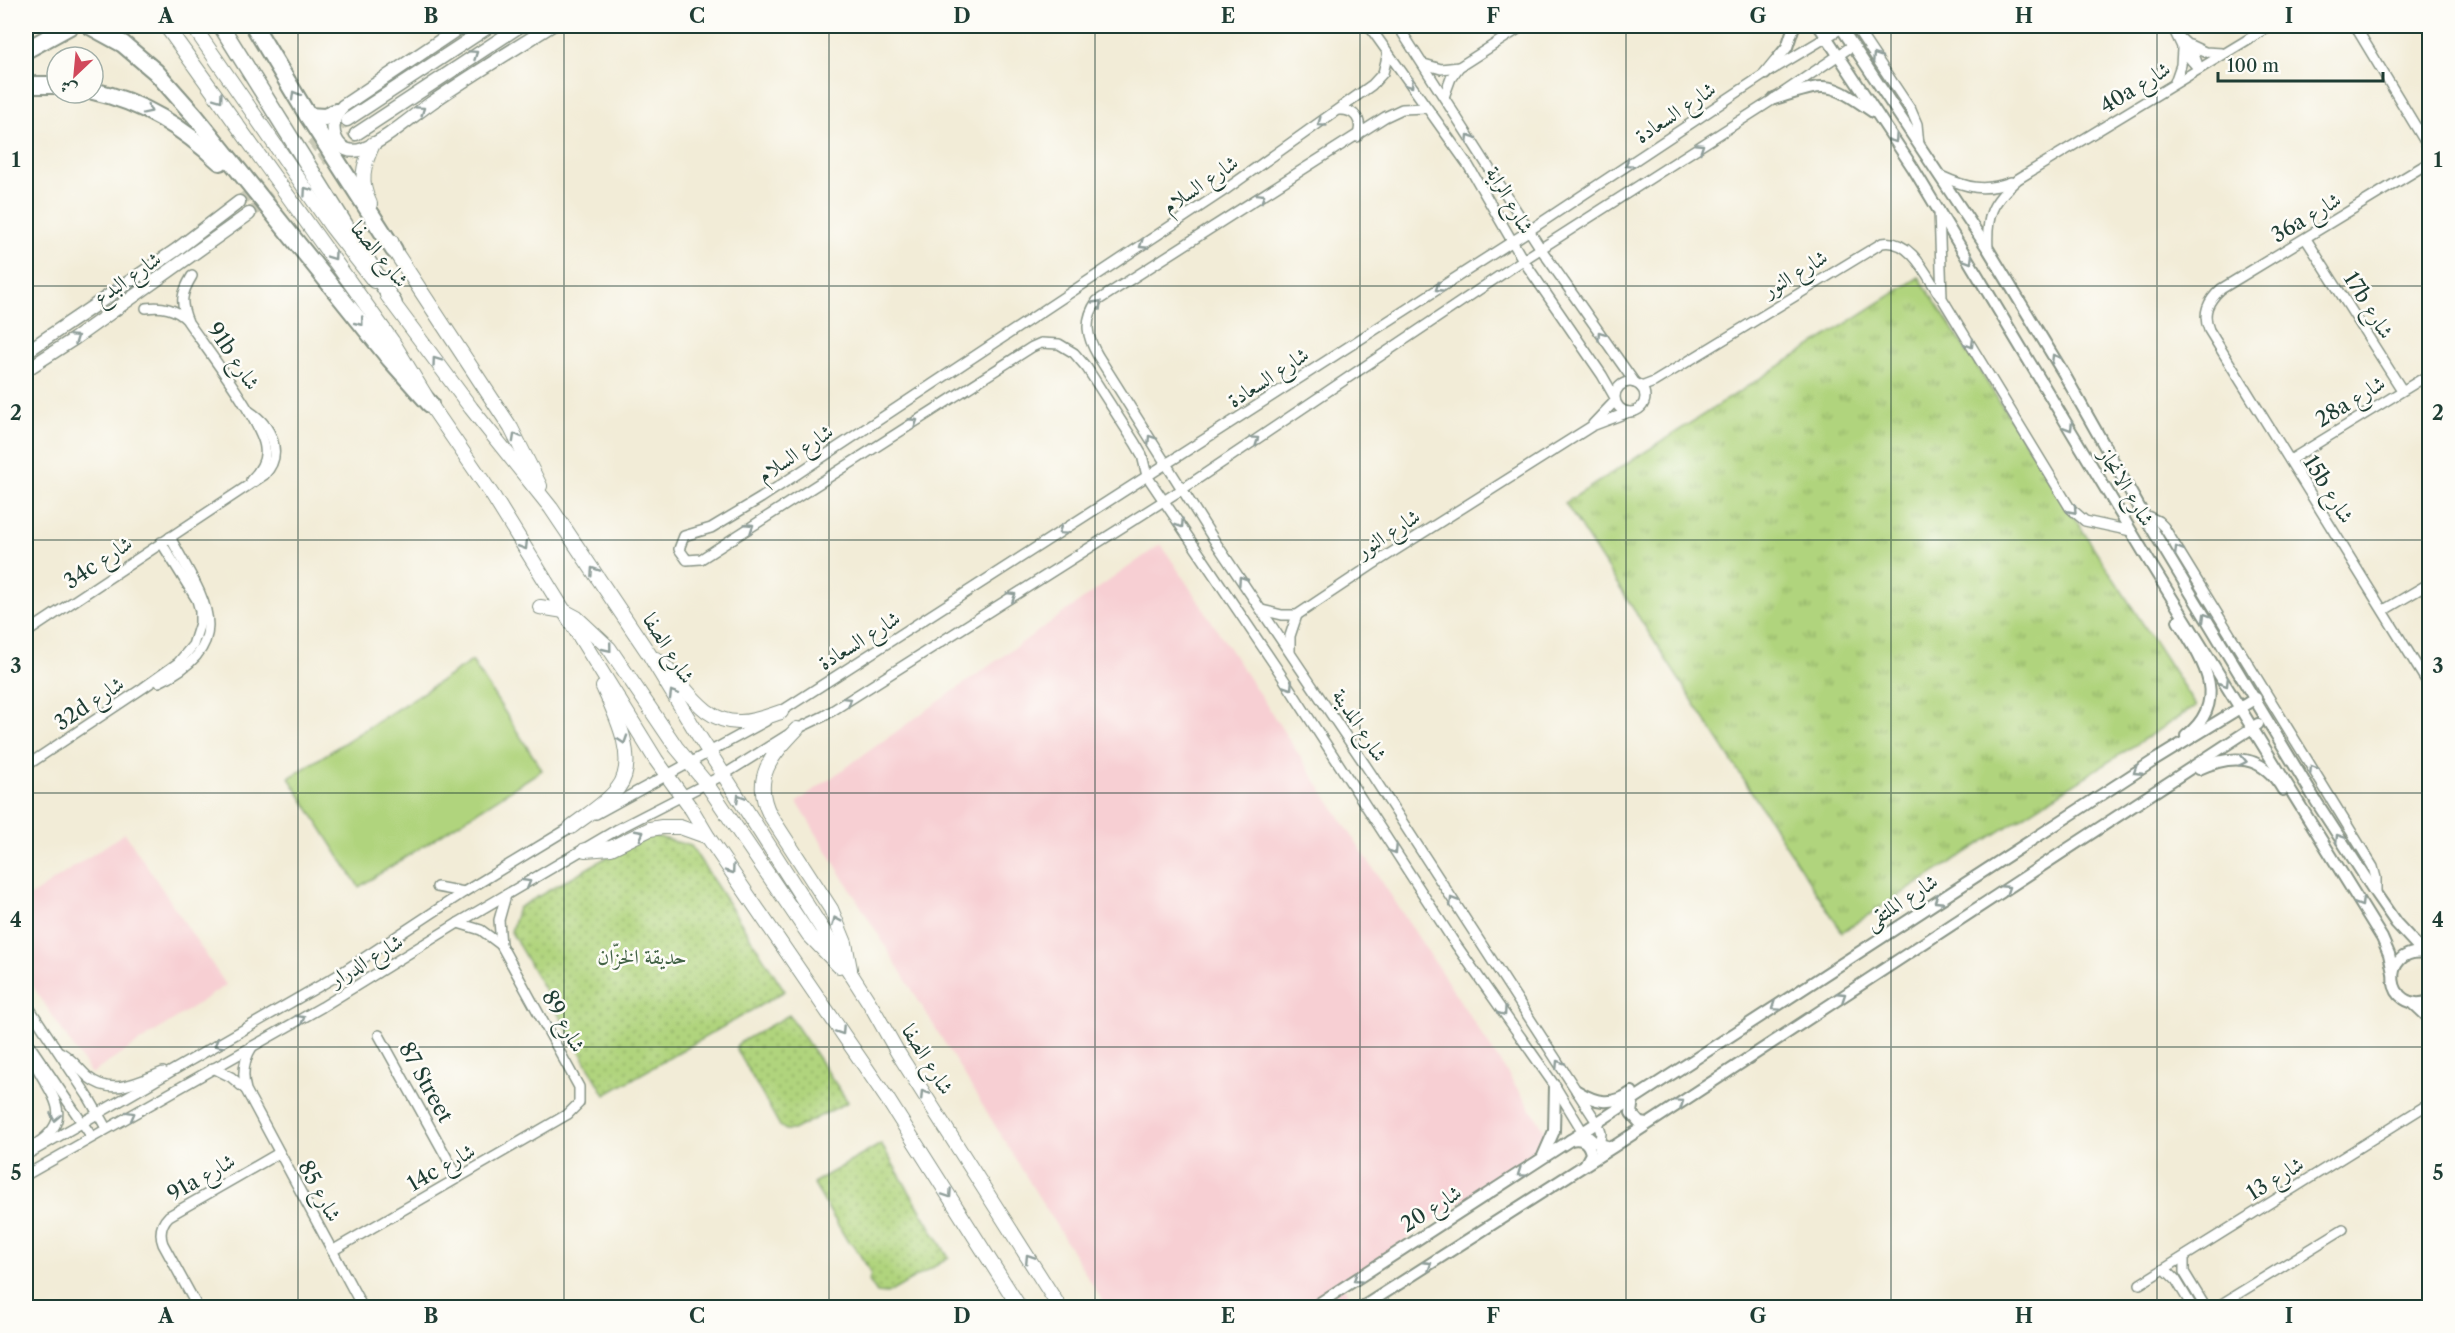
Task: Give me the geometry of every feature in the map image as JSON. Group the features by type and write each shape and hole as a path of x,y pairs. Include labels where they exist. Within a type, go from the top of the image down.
{"highway":[{"path":"33,47 70,26"},
{"path":"90,26 135,52 156,72 390,359 430,404"},
{"path":"221,26 394,303"},
{"path":"254,26 308,116 394,250"},
{"path":"26,85 45,85"},
{"path":"105,95 136,104 183,130 225,166 270,211"},
{"path":"308,116 342,116"}],"main road":[{"name":"شارع الصفا","path":"166,26 392,341 430,404 493,496 576,628 662,779 682,796 692,810 708,837 882,1090 1020,1308"},
{"name":"شارع الصفا","path":"193,26 331,226 394,303 471,408 551,508 649,654 1060,1308"},
{"path":"342,116 349,101 462,26"},
{"path":"490,26 342,116 332,126 333,133 341,145 361,150 373,144 433,102 551,26"},
{"path":"356,134 520,26"},
{"path":"373,144 366,160 362,182 369,203 387,231 394,250 511,428 551,508"},
{"name":"شارع البدع","path":"26,352 176,249 239,202"},
{"name":"شارع البدع","path":"26,370 93,326 249,214"},
{"path":"540,607 564,611 587,626 609,648 676,747 706,783 809,935 827,956 852,977"},
{"path":"571,827 613,794 622,781 627,761 624,740 606,693 576,628"},
{"path":"649,654 673,674 696,703 717,718 740,722 781,711"},
{"path":"797,729 771,759 763,777 762,796 770,815 836,920 845,943 852,977"},
{"path":"676,747 690,746 696,740 697,733"},
{"path":"692,810 696,799 702,795 715,797"},
{"path":"585,850 611,848 650,829 662,826 680,827 708,837"}],"street":[{"name":"شارع الراية","path":"1369,26 1468,165 1523,260 1602,375 1615,399"},
{"name":"شارع الراية","path":"1398,26 1541,249 1640,388"},
{"path":"1444,97 1451,78 1459,67 1522,26"},
{"path":"1765,74 1786,47 1794,26"},
{"name":"شارع الانجاز","path":"1819,26 1939,210 2149,561 2382,938 2389,954 2397,992 2413,1003"},
{"name":"شارع الانجاز","path":"1855,26 1911,110 1917,124 1919,145"},
{"path":"2172,26 2185,45 2189,59 2199,69"},
{"name":"40a شارع","path":"1988,249 1988,224 1992,208 2001,194 2018,179 2270,26"},
{"path":"2350,26 2363,42"},
{"path":"2355,26 2430,150"},
{"name":"شارع السعادة","path":"711,753 781,711 1167,464 1530,230 1765,74 1827,38 1841,27"},
{"name":"شارع الانجاز","path":"1841,27 1988,249 2064,374 2143,514 2376,894 2402,930 2427,953"},
{"name":"شارع السعادة","path":"725,774 797,729 824,716 1164,501 1523,260 1774,99 1852,45"},
{"path":"2185,45 2205,52 2225,53"},
{"path":"2175,83 2185,45"},
{"name":"شارع السلام","path":"1087,368 1074,353 1059,344 1041,343 1032,347 701,559 687,560 680,554 679,544 684,536 711,528 761,498 1226,190 1339,110 1381,77 1388,53"},
{"path":"1423,63 1441,69 1459,67"},
{"path":"1774,99 1806,88 1830,87 1846,92 1878,115"},
{"name":"شارع السلام","path":"1098,356 1090,342 1087,325 1089,315 1097,301 1393,112 1402,109 1426,108"},
{"path":"1339,110 1352,112 1358,117 1360,130 1356,136"},
{"name":"36a شارع","path":"2206,307 2221,289 2430,162"},
{"name":"40a شارع","path":"1941,176 1976,189 1991,189 2018,179"},
{"path":"1939,210 1942,298"},
{"name":"17b شارع","path":"2306,239 2402,390"},
{"name":"شارع النور","path":"1640,388 1654,382 1878,244 1894,242 1909,250 1942,298 2070,508 2085,521 2131,531"},
{"name":"91b شارع","path":"192,276 182,298 188,322 249,411 268,428 274,443 275,456 268,472 243,488"},
{"name":"91b شارع","path":"146,308 160,307 172,310 188,322"},
{"name":"15b شارع","path":"2206,307 2205,315 2209,330 2430,687"},
{"name":"شارع المدينة","path":"1098,356 1184,488 1216,543 1290,651 1598,1124 1601,1133 1597,1157"},
{"name":"شارع المدينة","path":"1087,368 1142,455 1148,476 1276,667 1452,939 1555,1086 1583,1132 1591,1140 1613,1147"},
{"name":"28a شارع","path":"2290,460 2430,374"},
{"path":"1621,384 1640,388 1641,407 1592,426 1615,399 1621,384"},
{"path":"1615,399 1620,409 1629,412"},
{"name":"شارع النور","path":"1297,615 1592,426"},
{"name":"34c شارع","path":"26,633 243,488"},
{"path":"2143,514 2158,521 2164,527 2373,867 2376,894"},
{"path":"143,688 171,676 190,664 205,643 208,634 209,617 204,600 170,537"},
{"name":"34c شارع","path":"143,688 186,655 198,634 200,623 197,600 161,542"},
{"path":"2149,561 2162,595 2206,669 2210,692 2208,703 2198,724 2155,760"},
{"path":"2384,610 2430,583"},
{"path":"1262,610 1282,615 1297,615 1290,636 1290,651"},
{"name":"32d شارع","path":"26,766 143,688"},
{"name":"شارع الملتقى","path":"1570,1140 1598,1124 1662,1080 2155,760 2256,699"},
{"path":"1361,1308 1647,1125 2267,719"},
{"path":"662,779 711,753"},
{"path":"2169,784 2225,759 2237,759 2261,766 2279,783 2317,846 2340,870"},
{"name":"شارع الدرار","path":"26,1175 322,1007 458,923 618,829 725,774"},
{"name":"شارع الدرار","path":"26,1155 335,977 464,892 571,827 662,779"},
{"path":"437,887 464,892"},
{"name":"شارع 89","path":"506,895 499,920 501,945 579,1087 579,1102 568,1114"},
{"name":"شارع 89","path":"458,923 481,930 501,945"},
{"path":"2393,973 2396,965 2407,954 2427,953"},
{"path":"2413,1003 2430,1000"},
{"path":"26,1003 106,1128"},
{"path":"2413,1003 2430,1019"},
{"name":"87 Street","path":"379,1035 458,1178"},
{"path":"27,1042 92,1137"},
{"path":"26,1150 48,1135 57,1116 56,1100 32,1061 27,1042"},
{"name":"شارع 85","path":"253,1046 245,1063 246,1090 363,1308"},
{"path":"57,1050 70,1057 94,1081 111,1087 131,1086 176,1068"},
{"name":"شارع 85","path":"213,1068 231,1077 246,1090"},
{"path":"1577,1091 1591,1099 1609,1102 1626,1097 1648,1081 1662,1080"},
{"path":"1539,1160 1551,1141 1554,1131 1555,1086"},
{"path":"1633,1100 1630,1106 1635,1119 1647,1125"},
{"name":"شارع 13","path":"2140,1284 2430,1103"},
{"path":"1576,1122 1585,1124 1590,1120 1591,1113"},
{"name":"14c شارع","path":"332,1251 568,1114"},
{"path":"1570,1140 1582,1139 1587,1143 1591,1154 1586,1164"},
{"name":"شارع 20","path":"1312,1308 1570,1140"},
{"name":"91a شارع","path":"198,1308 163,1244 161,1234 163,1224 169,1216 279,1153"},
{"path":"2215,1308 2343,1229"},
{"path":"2184,1257 2184,1272 2206,1308"},
{"path":"2165,1269 2176,1280 2193,1308"}],"shaded area":[{"path":"1161,544 1551,1140 1342,1283 1357,1307 1106,1307 797,802"},
{"path":"125,833 226,985 91,1074 26,976 26,899"}],"green space":[{"path":"1919,277 2196,706 1842,932 1565,503"},
{"path":"472,661 542,770 359,887 289,778"},
{"name":"حديقة الخزّان","path":"647,834 691,846 785,991 605,1095 511,932 518,908"},
{"path":"789,1015 848,1102 793,1130 786,1130 780,1126 736,1048 739,1043"},
{"path":"881,1144 949,1258 887,1294 877,1293 869,1281 871,1273 853,1244 848,1242 813,1183"}],"tunnel":[{"path":"239,202 347,120"},
{"path":"249,214 356,134"}]}
